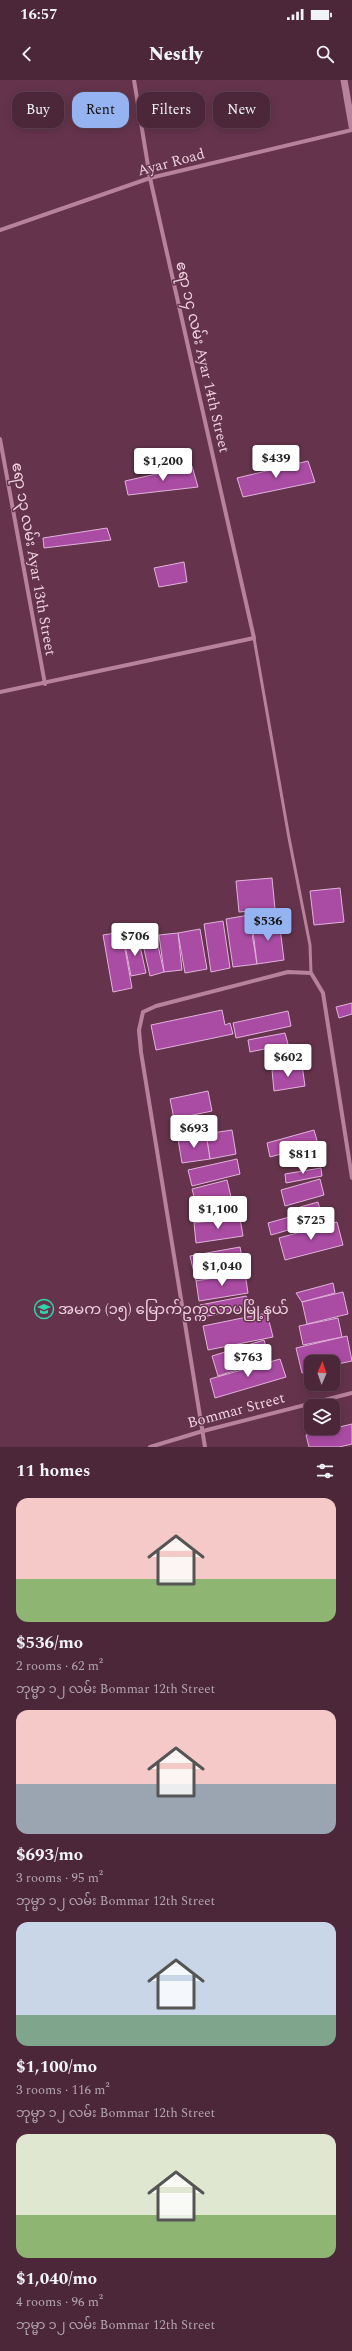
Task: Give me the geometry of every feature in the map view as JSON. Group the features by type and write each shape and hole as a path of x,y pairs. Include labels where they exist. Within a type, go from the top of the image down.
{"street":[{"name":"ဧရာ ၁၄ လမ်း Ayar 14th Street","path":"134,80 150,178 254,638"},
{"path":"344,80 352,126"},
{"name":"Ayar Road","path":"0,230 150,178 352,130"},
{"name":"ဧရာ ၁၃ လမ်း Ayar 13th Street","path":"0,439 45,684"},
{"path":"0,692 45,684 254,638"},
{"path":"205,1447 141,1052 139,1030 143,1012 156,1006 288,972 311,973 323,993 352,1178"},
{"name":"Bommar Street","path":"150,1447 202,1431 352,1393"}],"lane":[{"path":"254,638 310,945 311,973"}],"building":[{"path":"308,461 315,482 243,497 237,478"},
{"path":"192,466 198,487 128,495 125,481"},
{"path":"107,528 111,540 44,548 43,538"},
{"path":"184,562 187,582 159,587 154,568"},
{"path":"272,878 275,909 239,912 236,881"},
{"path":"340,888 344,922 314,925 310,891"},
{"path":"249,915 257,964 233,967 226,919"},
{"path":"279,920 284,960 257,964 252,923"},
{"path":"223,921 230,968 211,972 204,924"},
{"path":"200,929 207,969 185,973 178,933"},
{"path":"122,932 132,988 113,992 103,935"},
{"path":"178,933 182,970 164,972 159,935"},
{"path":"138,937 146,973 131,976 124,940"},
{"path":"156,937 164,972 150,976 142,940"},
{"path":"352,1003 352,1014 339,1018 336,1007"},
{"path":"222,1010 225,1025 230,1023 233,1034 156,1050 151,1025"},
{"path":"288,1011 291,1026 236,1038 233,1023"},
{"path":"285,1033 288,1044 250,1052 248,1040"},
{"path":"302,1065 305,1086 274,1091 272,1070"},
{"path":"208,1091 212,1111 174,1119 170,1099"},
{"path":"232,1130 236,1154 210,1159 206,1134"},
{"path":"314,1130 318,1144 270,1157 267,1143"},
{"path":"206,1134 210,1159 182,1163 178,1139"},
{"path":"237,1159 240,1174 192,1186 188,1170"},
{"path":"321,1168 322,1176 286,1183 285,1174"},
{"path":"320,1179 324,1195 285,1206 281,1190"},
{"path":"227,1180 231,1197 196,1204 192,1189"},
{"path":"243,1197 246,1213 194,1223 191,1208"},
{"path":"318,1202 323,1220 271,1235 268,1223 300,1214 300,1207"},
{"path":"240,1218 243,1236 196,1243 194,1223"},
{"path":"337,1222 343,1245 285,1260 279,1238"},
{"path":"240,1247 245,1273 196,1281 190,1256"},
{"path":"245,1273 248,1293 199,1301 196,1281"},
{"path":"333,1283 335,1293 302,1302 296,1293"},
{"path":"343,1292 348,1314 307,1324 302,1302"},
{"path":"246,1296 251,1308 202,1317 200,1305"},
{"path":"267,1313 273,1337 208,1350 203,1326"},
{"path":"338,1318 342,1337 303,1345 299,1326"},
{"path":"347,1336 352,1361 340,1364 340,1355 304,1355 304,1373 302,1373 296,1348"},
{"path":"264,1340 270,1359 218,1376 212,1356"},
{"path":"280,1359 286,1377 215,1398 210,1379"},
{"path":"352,1424 352,1444 339,1447 309,1447 306,1435 340,1435 340,1427"}],"place":[{"name":"အမက (၁၅) မြောက်ဥက္ကလာပမြို့နယ်","path":"44,1309"}]}
